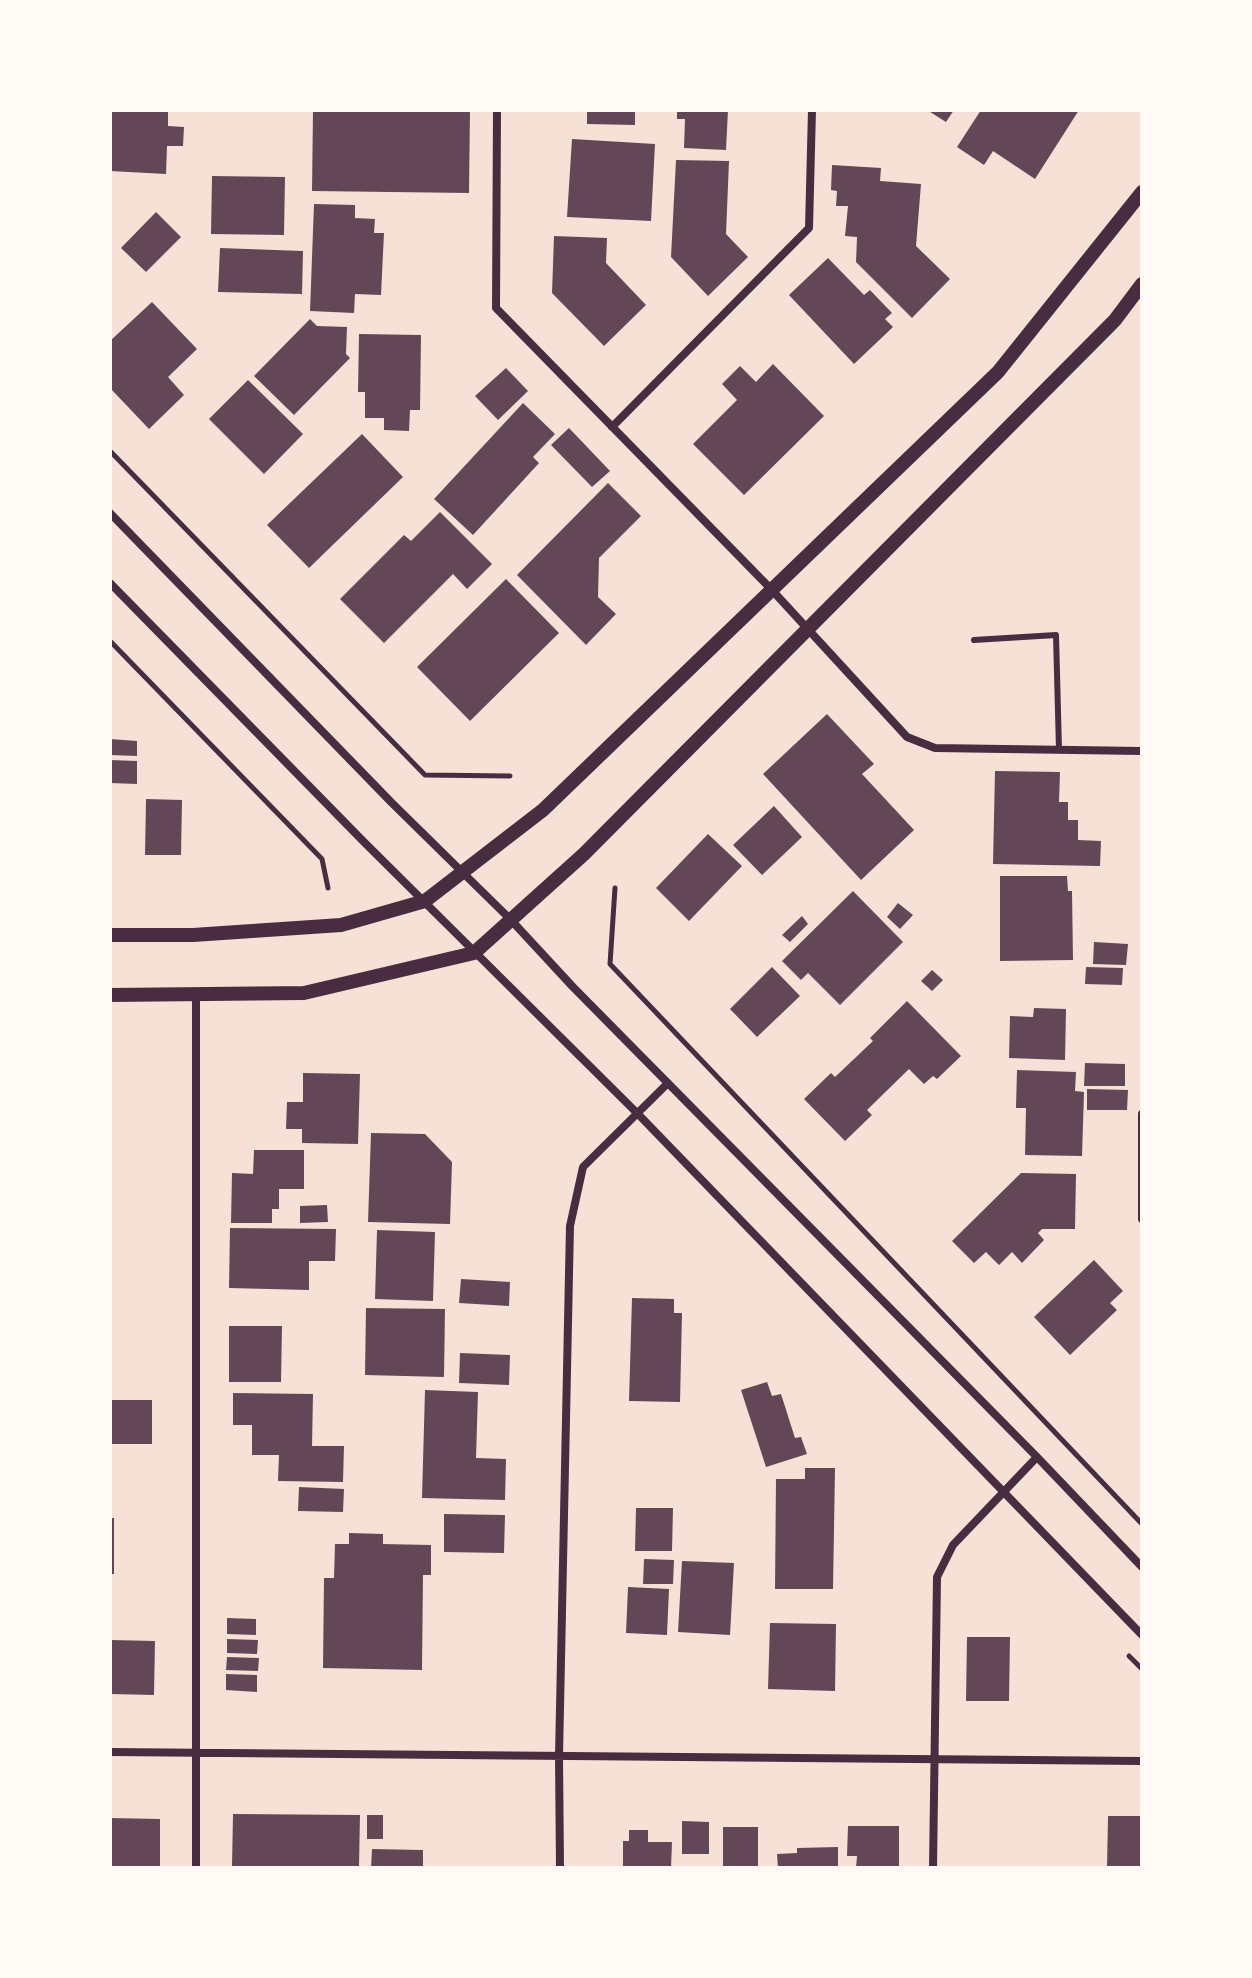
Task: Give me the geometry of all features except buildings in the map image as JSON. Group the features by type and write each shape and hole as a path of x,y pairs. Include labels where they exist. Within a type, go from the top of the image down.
{"street":[{"path":"497,110 496,308 771,589 907,737 935,748 1142,751"},
{"path":"612,427 809,228 812,110"},
{"path":"110,935 193,935 341,925 425,901 543,810 998,372 1142,192"},
{"path":"110,995 304,993 474,953 584,854 1115,320 1142,284"},
{"path":"110,513 1142,1567"},
{"path":"110,583 474,953 638,1114 1142,1635"},
{"path":"196,995 196,1868"},
{"path":"560,1868 559,1756 570,1226 583,1167 668,1083"},
{"path":"1142,1114 1142,1219"},
{"path":"933,1868 932,1760 937,1577 953,1545 1037,1457"},
{"path":"110,1752 1142,1761"}],"lane":[{"path":"974,640 1056,635 1059,750"}],"path":[{"path":"110,451 425,775 510,776"},
{"path":"110,641 322,859 328,888"},
{"path":"615,888 610,964 1142,1524"}]}
